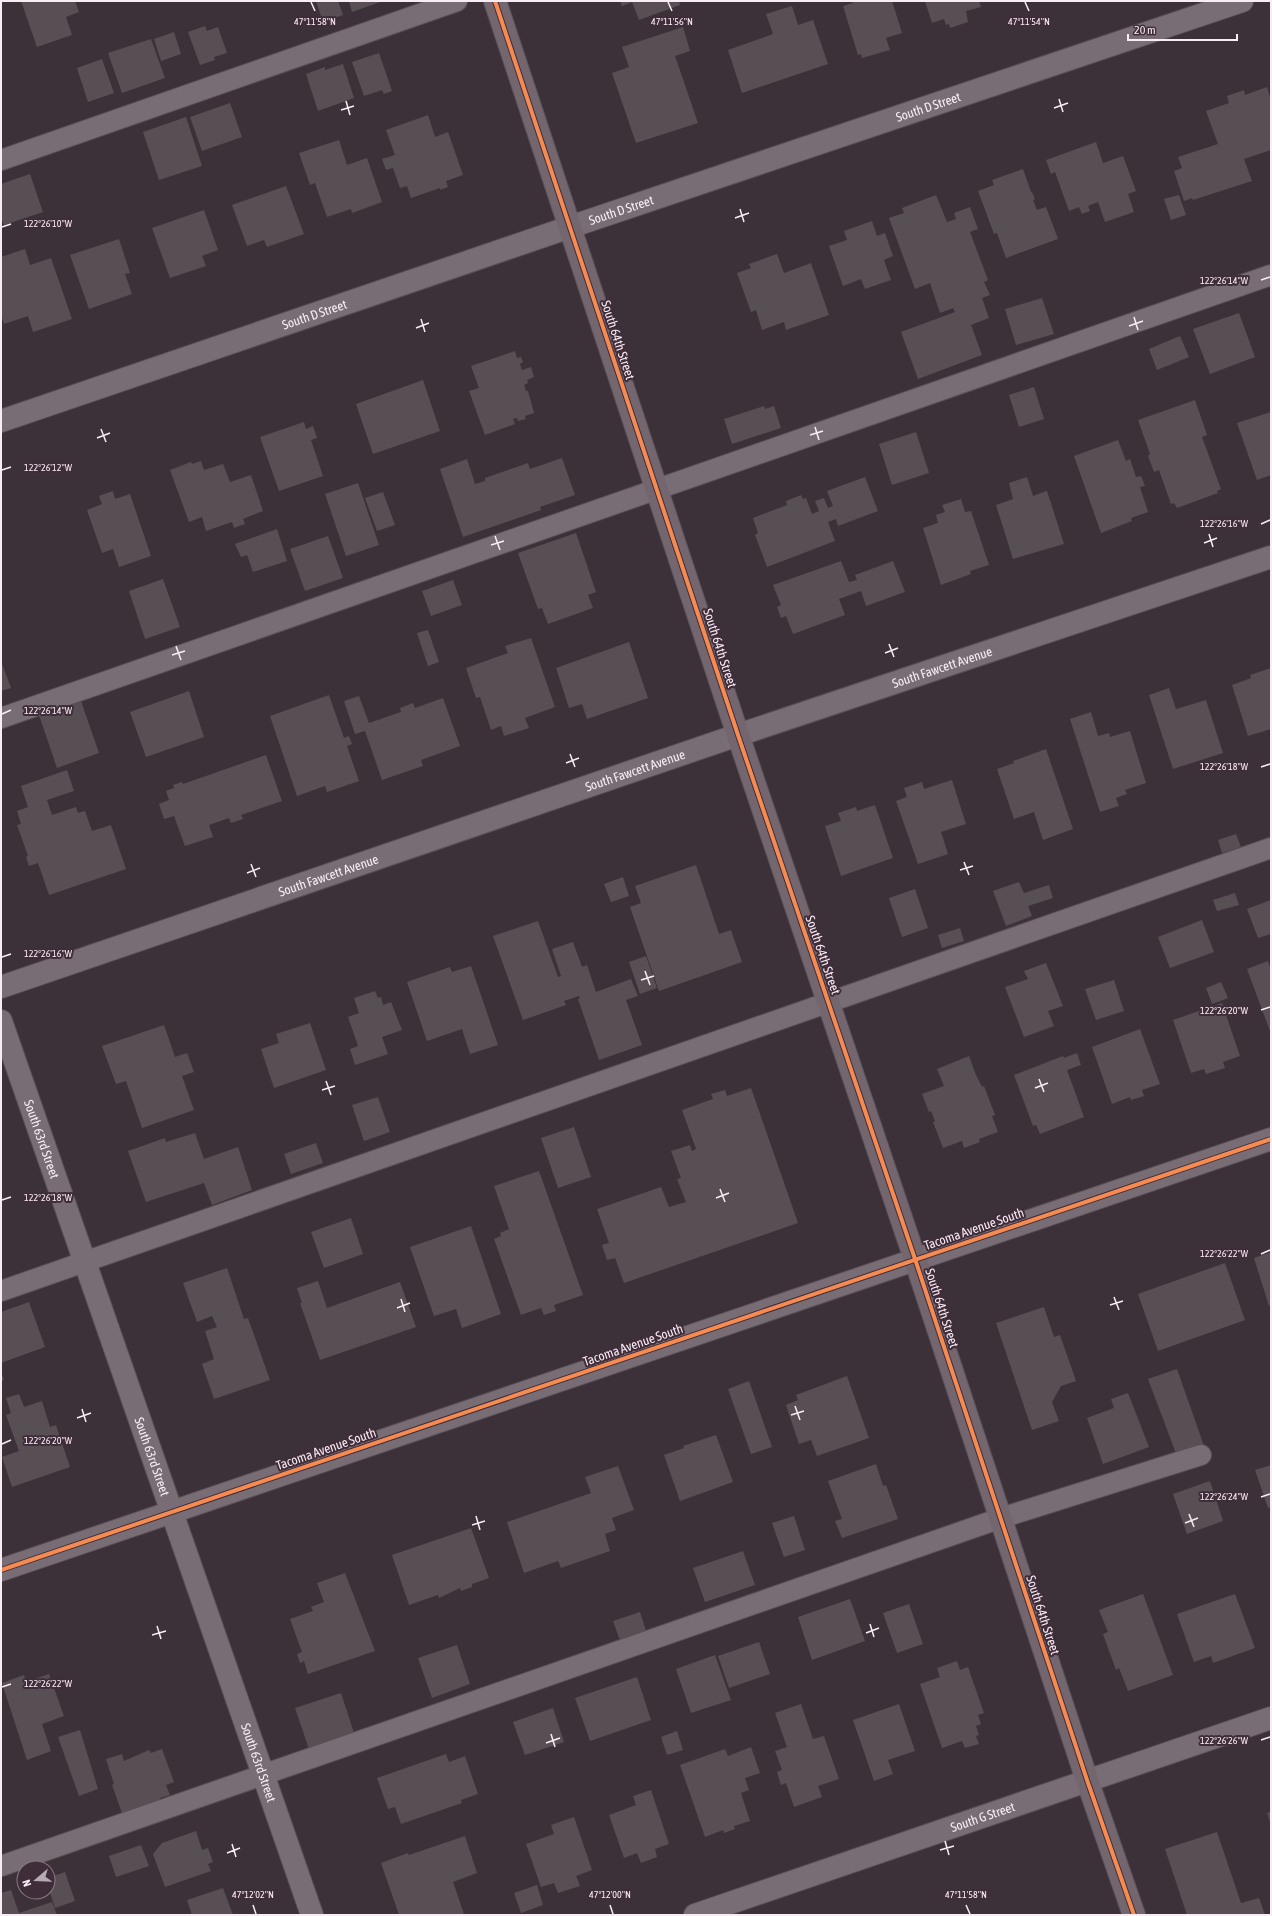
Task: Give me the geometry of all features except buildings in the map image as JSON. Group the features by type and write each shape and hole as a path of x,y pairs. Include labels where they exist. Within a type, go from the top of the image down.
{"street":[{"name":"South 64th Street","path":"495,1 738,735 916,1259 1087,1780 1134,1915"},
{"name":"South D Street","path":"1,421 570,227 1242,1"},
{"name":"South Fawcett Avenue","path":"1,987 738,735 1271,557"},
{"name":"South 63rd Street","path":"1,1021 312,1915"},
{"name":"Tacoma Avenue South","path":"1,1570 1271,1139"},
{"name":"South G Street","path":"695,1915 1271,1718"}],"lane":[{"path":"1,160 457,1"},
{"path":"1,718 1271,275"},
{"path":"1,1291 1271,848"},
{"path":"1,1866 1001,1518 1201,1455"}],"cycle path":[{"path":"495,1 738,735 915,1259 1087,1780 1134,1915"},
{"path":"1,1570 1271,1139"}]}
